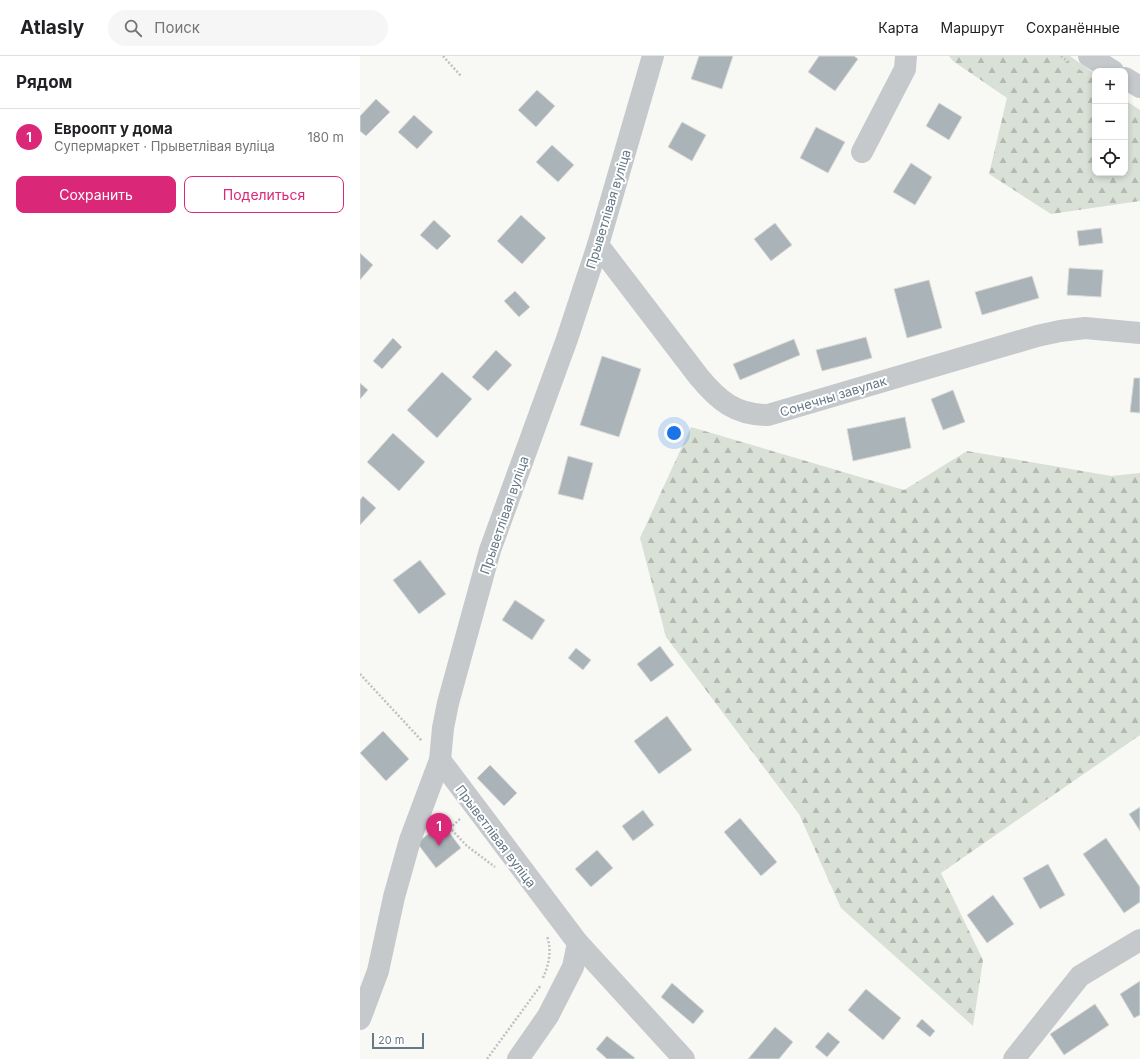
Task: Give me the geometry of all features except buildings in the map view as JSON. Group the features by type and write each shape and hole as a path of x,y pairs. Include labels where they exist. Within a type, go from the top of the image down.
{"street":[{"name":"Прыветлівая вуліца","path":"653,56 598,245 567,340 490,550 448,703 443,728 440,760 578,943 684,1059"},
{"path":"862,152 905,69 906,56"},
{"path":"1089,56 1108,68"},
{"path":"1128,80 1140,87"},
{"name":"Сонечны завулак","path":"598,245 711,392 731,407 752,414 768,415 1030,338 1052,333 1086,328 1140,333"},
{"path":"360,1019 378,971 394,897 410,840 440,760"},
{"path":"1014,1059 1080,976 1140,940"},
{"path":"518,1059 548,1016 573,967 578,943"}],"path":[{"path":"443,56 461,76"},
{"path":"360,674 440,760"},
{"path":"462,816 450,828 468,846 496,868"},
{"path":"487,1059 541,983 548,965 550,954 546,934"}],"green space":[{"path":"949,56 1060,56 1092,78 1092,176 1128,176 1128,102 1140,110 1140,201 1051,214 989,174 1007,98 953,61"},
{"path":"1060,56 1070,56 1092,72 1092,78"},
{"path":"691,427 904,490 967,451 1111,476 1140,473 1140,735 941,873 983,960 973,1026 841,908 799,814 666,637 640,538"}],"place":[{"name":"Евроопт у дома","path":"439,846"}]}
